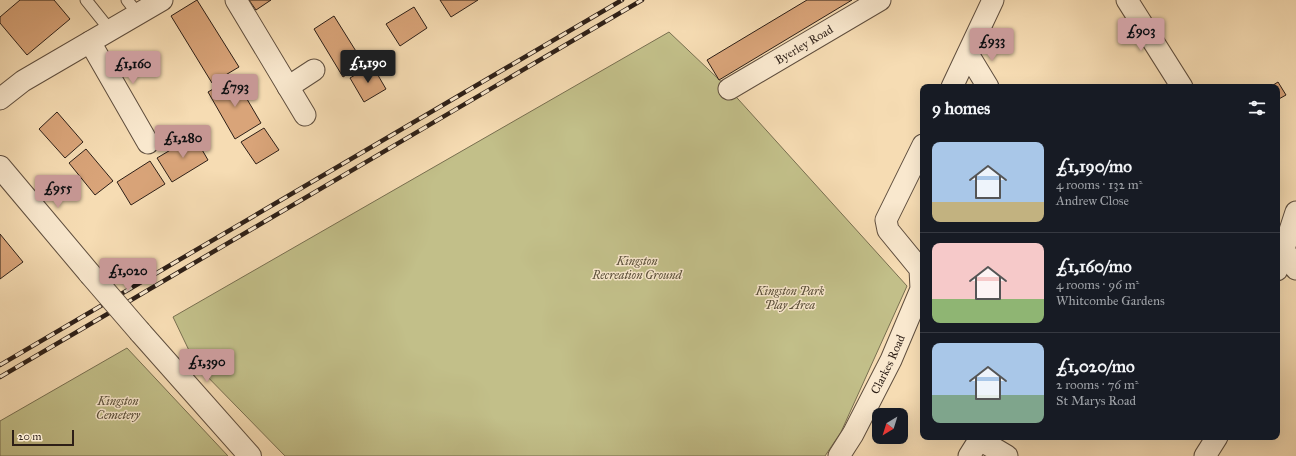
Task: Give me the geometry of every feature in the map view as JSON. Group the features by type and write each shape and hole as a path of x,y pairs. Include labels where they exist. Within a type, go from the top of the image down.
{"street":[{"path":"0,99 23,81 110,30 133,7 162,0"},
{"path":"236,0 305,115"},
{"name":"Byerley Road","path":"729,89 880,0"},
{"path":"953,84 993,0"},
{"path":"1127,0 1180,84"},
{"path":"90,42 148,143"},
{"path":"968,54 986,84"},
{"path":"288,87 314,70"},
{"name":"Clarkes Road","path":"920,151 886,220 888,230 920,269"},
{"path":"0,167 140,332 250,456"},
{"path":"1296,212 1280,244 1296,269"},
{"name":"Clarkes Road","path":"839,456 853,434 890,360 920,291"},
{"path":"1205,456 1215,440"},
{"path":"976,444 1007,456"}],"lane":[{"path":"86,0 110,30"}],"green space":[{"name":"Kingston Recreation Ground","path":"669,32 729,89 907,286 841,432 825,456 285,456 196,365 173,317"},
{"name":"Kingston Cemetery","path":"127,348 228,456 0,456 0,421"}],"building":[{"path":"20,0 54,0 70,19 27,55 0,23 0,17"},
{"path":"197,0 239,67 212,83 171,16"},
{"path":"249,0 271,0 256,10"},
{"path":"440,0 478,0 451,17"},
{"path":"807,0 852,0 719,80 707,60"},
{"path":"414,7 427,28 400,46 386,24"},
{"path":"334,16 364,64 343,77 314,29"},
{"path":"372,65 386,89 364,102 350,78"},
{"path":"234,77 261,123 235,139 208,92"},
{"path":"1280,85 1286,95 1280,98"},
{"path":"57,112 83,142 65,158 39,129"},
{"path":"264,128 279,150 256,164 241,142"},
{"path":"194,136 208,160 172,182 157,158"},
{"path":"86,149 113,181 95,195 69,163"},
{"path":"150,161 165,184 131,205 117,182"},
{"path":"0,234 23,262 0,279"}],"railway":[{"path":"0,365 622,0"},
{"path":"0,377 642,0"}],"park label":[{"name":"Kingston Park Play Area","path":"790,298"}]}
